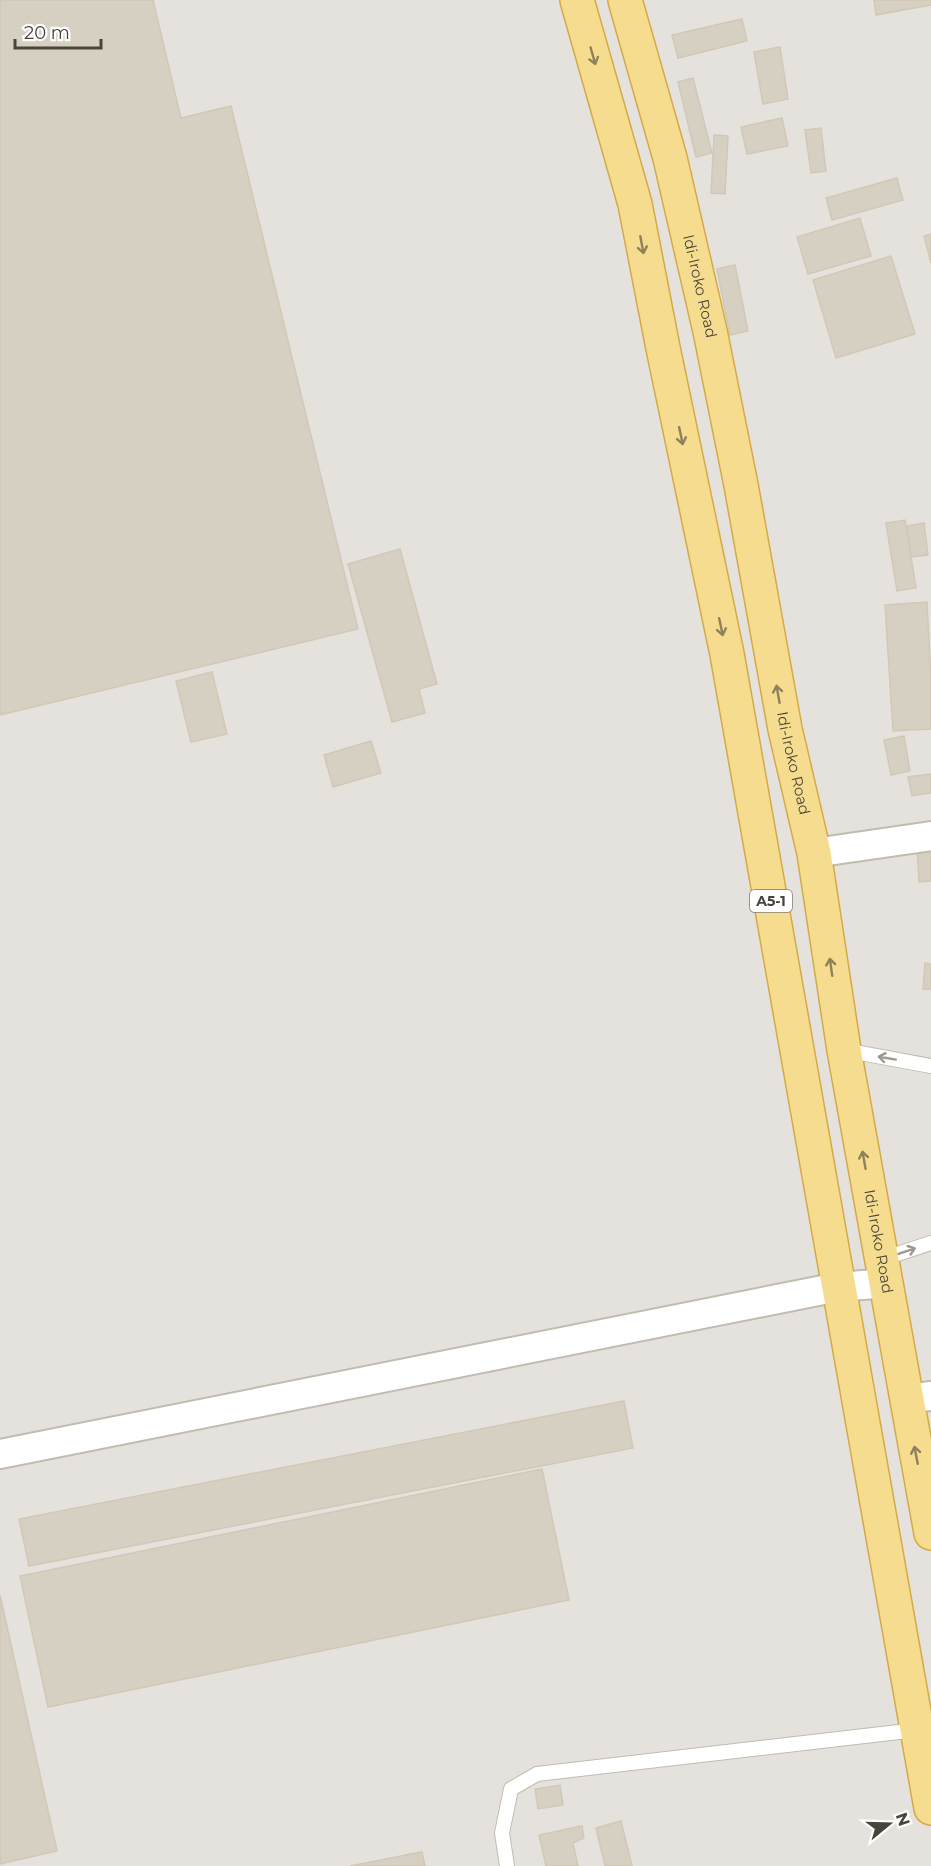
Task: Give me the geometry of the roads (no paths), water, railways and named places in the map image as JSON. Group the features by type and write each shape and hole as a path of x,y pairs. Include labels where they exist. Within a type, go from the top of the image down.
{"highway":[{"name":"A5-1","path":"577,0 634,204 727,654 931,1808"},
{"name":"Idi-Iroko Road","path":"625,0 670,158 710,331 741,485 785,729 814,853 844,1050 884,1271 918,1398 931,1533"}],"street":[{"path":"814,853 931,836"},
{"path":"0,1454 838,1287 884,1271"}],"lane":[{"path":"844,1050 931,1066"},
{"path":"884,1271 931,1243"},
{"path":"507,1866 502,1833 511,1789 537,1774 916,1730"}]}
